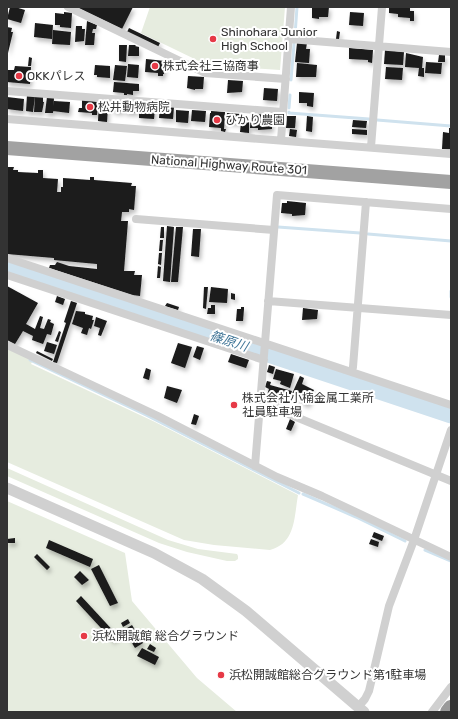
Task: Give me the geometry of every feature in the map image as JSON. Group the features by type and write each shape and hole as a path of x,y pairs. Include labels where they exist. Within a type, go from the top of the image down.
{"highway":[{"name":"National Highway Route 301","path":"7,148 451,182"},
{"path":"448,712 451,708"}],"street":[{"path":"68,7 205,73 286,79"},
{"path":"281,140 291,7"},
{"path":"371,147 382,7"},
{"path":"289,39 451,52"},
{"path":"7,91 283,112"},
{"path":"7,119 451,154"},
{"path":"255,466 277,195 451,209"},
{"path":"352,372 366,202"},
{"path":"136,219 274,230"},
{"path":"7,258 265,346 352,372 451,405"},
{"path":"7,275 264,359"},
{"path":"268,301 451,315"},
{"path":"7,345 158,416 289,483 331,500 451,557"},
{"path":"260,404 267,405 451,481"},
{"path":"7,488 154,553 202,579 246,611 361,710 369,691 389,606 414,540 451,430"},
{"path":"432,712 451,687"}],"shaded area":[{"name":"Shinohara Junior High School","path":"150,7 285,7 280,70 207,65 141,33"},
{"path":"7,348 33,360 31,364 155,422 298,495 292,528 285,542 279,547 270,550 214,545 184,540 7,462"},
{"path":"7,468 168,540 198,549 237,554 238,559 235,561 227,561 187,552 159,543 7,476"},
{"name":"浜松開誠館 総合グラウンド","path":"7,501 125,553 132,601 197,678 237,712 7,712"}],"building":[{"path":"10,7 25,10 21,23 7,19"},
{"path":"76,7 133,7 122,29"},
{"path":"312,7 329,7 328,17 319,17 319,19 312,18"},
{"path":"389,7 410,7 410,11 414,11 414,21 410,21 410,18 398,17 398,14 389,13"},
{"path":"64,12 72,13 71,28 55,25 55,13 64,14"},
{"path":"350,12 364,13 363,26 349,25"},
{"path":"87,21 97,25 96,29 93,29 92,33 95,33 94,45 85,45"},
{"path":"35,23 53,25 52,39 34,37"},
{"path":"76,26 82,26 82,29 85,29 84,41 75,42"},
{"name":"OKKパレス","path":"7,27 12,28 11,32 13,32 8,53"},
{"path":"129,28 160,43 158,47 127,32"},
{"path":"53,30 71,32 70,45 52,44"},
{"path":"337,31 340,32 339,39 336,39"},
{"path":"297,43 307,43 306,49 310,49 309,63 295,62"},
{"path":"119,45 127,45 126,62 119,61"},
{"path":"129,45 136,45 135,46 139,47 139,56 128,56"},
{"path":"349,48 373,50 372,63 368,62 368,60 349,59"},
{"path":"385,50 404,52 403,65 384,64"},
{"path":"406,53 423,57 422,68 424,68 424,77 418,76 419,68 405,67"},
{"path":"439,55 445,55 445,62 438,62"},
{"path":"29,57 32,58 31,66 28,66"},
{"path":"146,59 165,61 163,76 158,76 158,73 145,72"},
{"path":"426,62 442,63 441,74 425,73"},
{"path":"297,63 317,65 316,77 296,77"},
{"path":"128,64 139,65 138,78 127,77"},
{"path":"95,65 110,66 110,78 97,77 97,75 94,75"},
{"path":"115,65 127,66 125,81 113,80"},
{"name":"OKKパレス","path":"15,66 31,67 30,84 7,82 7,70 14,70"},
{"path":"386,67 403,68 402,80 385,79"},
{"path":"188,76 204,77 203,89 195,90 187,88"},
{"path":"228,80 243,81 242,92 227,93"},
{"path":"114,82 139,84 139,91 133,91 133,95 124,95 124,93 113,92"},
{"path":"264,88 278,89 277,101 263,100"},
{"path":"299,92 314,93 313,107 307,106 307,103 299,103"},
{"path":"27,95 35,96 33,112 26,111"},
{"path":"35,96 43,97 44,102 42,112 34,112"},
{"path":"7,97 24,99 23,111 7,109"},
{"path":"47,97 54,98 53,113 45,113"},
{"name":"松井動物病院","path":"82,99 98,102 97,115 78,112 79,108 82,108"},
{"path":"54,101 70,102 69,113 53,111"},
{"path":"99,101 103,102 102,106 108,107 107,122 98,121"},
{"path":"113,102 122,102 122,112 112,111"},
{"path":"124,102 137,104 136,113 124,112"},
{"path":"160,106 174,107 173,119 159,118"},
{"path":"139,107 155,108 154,119 139,118"},
{"path":"176,110 189,111 188,123 176,122"},
{"path":"192,110 206,111 205,122 191,121"},
{"name":"ひかり農園","path":"211,111 225,112 225,132 221,131 221,128 209,127"},
{"path":"227,113 241,114 241,119 249,120 249,133 240,132 241,123 226,122"},
{"path":"251,113 276,116 276,119 270,119 270,122 272,122 272,129 258,130 258,128 250,128"},
{"path":"287,116 296,116 295,128 286,128"},
{"path":"307,116 313,117 312,132 306,131"},
{"path":"353,120 367,121 366,128 352,127"},
{"path":"449,128 451,128 451,149 442,149 443,132 449,133"},
{"path":"290,129 297,130 296,137 289,136"},
{"path":"352,129 367,130 367,135 352,134"},
{"path":"7,167 14,167 13,170 18,170 18,172 38,173 38,170 43,170 43,178 58,179 57,192 61,192 61,187 63,187 63,178 90,180 90,177 94,177 94,180 132,183 131,186 136,186 134,210 129,209 129,212 122,212 121,221 128,221 124,271 135,271 134,275 142,275 140,296 49,268 50,265 55,265 57,262 69,266 97,269 97,264 54,260 54,258 7,254"},
{"path":"287,201 306,203 305,215 292,216 292,214 281,213 282,203 287,203"},
{"path":"167,226 174,227 170,282 163,281"},
{"path":"161,227 164,227 164,238 160,238"},
{"path":"176,227 183,227 178,282 171,282"},
{"path":"193,229 201,229 199,257 191,256"},
{"path":"160,240 163,240 162,251 159,251"},
{"path":"159,253 162,253 161,265 158,264"},
{"path":"158,266 161,267 160,278 157,278"},
{"path":"7,286 38,303 26,324 35,329 40,316 43,317 40,328 44,329 48,319 54,324 51,335 47,334 43,344 32,340 33,336 23,331 15,344 7,340"},
{"path":"204,287 208,287 206,309 203,308"},
{"path":"211,287 228,289 227,303 209,302"},
{"path":"231,293 235,294 235,300 231,299"},
{"path":"57,296 65,299 63,305 55,302"},
{"path":"71,301 77,303 57,363 53,362 66,323 64,322"},
{"path":"167,303 179,307 178,310 165,306"},
{"path":"211,305 215,305 215,314 207,314 208,308 211,308"},
{"path":"241,307 244,307 243,321 236,321 237,309 241,309"},
{"path":"303,308 318,310 317,319 302,320"},
{"path":"76,311 85,312 85,314 93,316 92,320 94,320 87,335 81,333 83,328 72,324"},
{"path":"96,317 107,321 101,336 98,335 100,328 94,326"},
{"path":"59,331 61,332 58,342 55,341"},
{"path":"47,342 57,345 54,354 44,351"},
{"path":"178,343 192,347 185,368 171,363"},
{"path":"197,346 204,348 200,360 193,357"},
{"path":"37,351 53,359 52,361 36,353"},
{"path":"231,354 249,360 246,368 228,362"},
{"path":"269,365 275,367 273,374 267,372"},
{"path":"146,368 151,370 149,380 143,378"},
{"path":"276,369 294,374 290,388 280,384 281,381 273,379"},
{"path":"300,376 304,378 302,384 314,390 308,405 301,402 302,400 291,396"},
{"path":"267,381 271,382 270,385 292,391 287,404 270,399 270,401 268,401 265,396 265,394 267,395 269,389 265,387"},
{"path":"167,386 182,390 177,403 164,398"},
{"path":"194,414 199,416 196,425 191,424"},
{"path":"290,419 295,422 291,431 286,429"},
{"path":"374,532 384,536 382,541 372,537"},
{"path":"15,538 15,543 7,543 7,539"},
{"path":"371,539 379,542 378,547 369,544"},
{"path":"49,540 93,559 90,567 46,548"},
{"path":"37,554 50,567 47,570 34,557"},
{"path":"99,565 118,603 110,606 91,569"},
{"path":"80,571 89,580 82,585 74,577"},
{"path":"81,596 118,636 113,641 76,601"},
{"path":"128,619 130,623 123,627 121,623"},
{"path":"132,625 143,643 135,648 124,630"},
{"path":"150,644 156,648 154,652 147,649"},
{"path":"142,648 159,657 155,665 137,656"}],"waterway":[{"path":"295,35 297,7"},
{"path":"291,80 294,44"},
{"path":"289,108 290,95"},
{"path":"289,112 369,119"},
{"path":"377,120 451,126"},
{"path":"278,227 360,233"},
{"path":"368,234 451,241"},
{"name":"篠原川","path":"7,267 451,415"},
{"path":"451,291 451,297"},
{"path":"30,359 146,415 299,493"},
{"path":"303,494 356,517 405,541"},
{"path":"425,550 451,561"}],"place":[{"name":"Shinohara Junior High School","path":"213,39"},
{"name":"株式会社三協商事","path":"155,66"},
{"name":"OKKパレス","path":"19,76"},
{"name":"松井動物病院","path":"90,107"},
{"name":"ひかり農園","path":"217,120"},
{"name":"株式会社小楠金属工業所 社員駐車場","path":"234,405"},
{"name":"浜松開誠館 総合グラウンド","path":"84,636"},
{"name":"浜松開誠館総合グラウンド第1駐車場","path":"221,675"}]}
